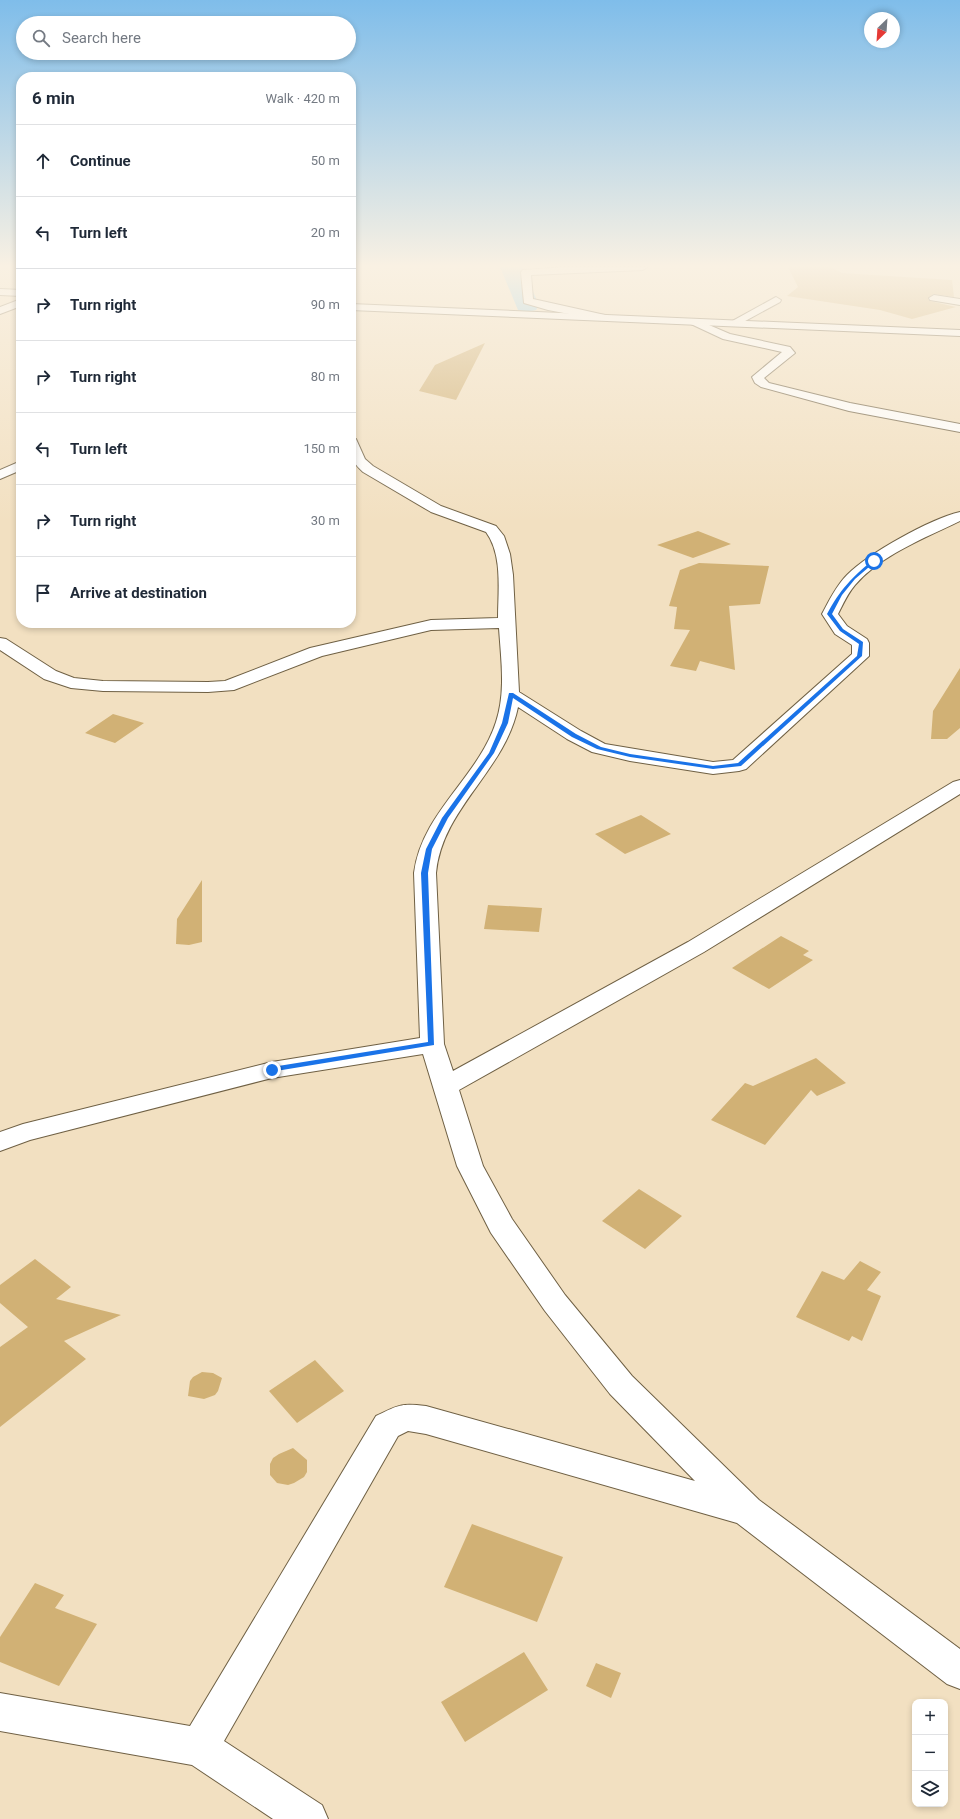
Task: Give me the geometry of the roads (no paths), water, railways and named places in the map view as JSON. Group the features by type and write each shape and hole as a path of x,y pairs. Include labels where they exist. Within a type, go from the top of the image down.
{"street":[{"path":"788,352 789,353 758,377 759,381 765,385 849,407 960,428"},
{"path":"356,454 359,461 368,469 436,509 491,529 497,535 500,545 506,580 506,623 511,694 505,723 491,753 445,818 429,849 425,880 432,1044 470,1166 501,1226 555,1303 621,1385 747,1511 960,1672"},
{"path":"0,475 16,467"},
{"path":"511,694 574,735 599,748 630,755 713,768 739,764 860,656 862,643 842,630 830,614 840,594 854,578 874,561 960,516"},
{"path":"0,643 50,674 71,683 103,686 208,687 228,686 316,652 431,625 506,623"},
{"path":"446,1086 696,947 960,786"},
{"path":"0,1142 22,1133 272,1070 432,1044"},
{"path":"199,1747 387,1426 405,1417 426,1420 747,1511"},
{"path":"0,1712 199,1747 308,1819"}]}
